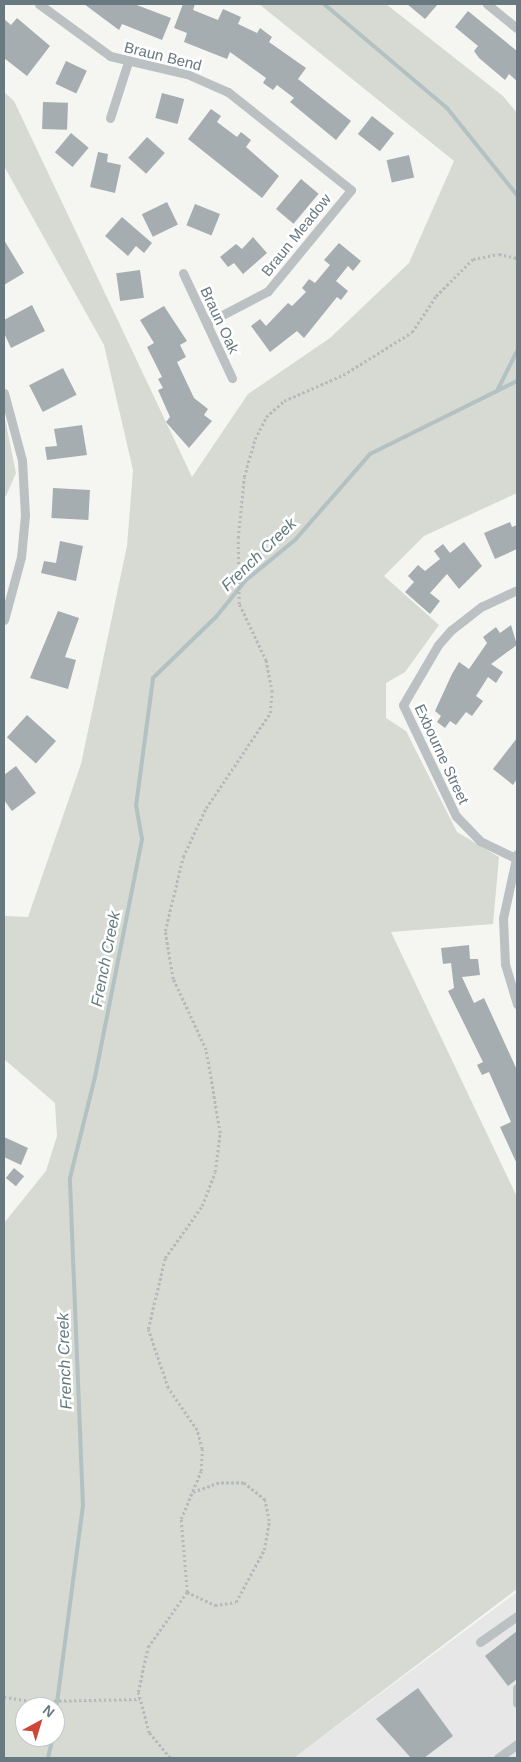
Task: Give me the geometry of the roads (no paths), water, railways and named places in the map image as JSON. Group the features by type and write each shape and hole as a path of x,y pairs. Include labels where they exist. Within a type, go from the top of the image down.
{"street":[{"name":"Braun Bend","path":"38,4 86,40 128,62 187,74 228,92 351,190"},
{"path":"487,4 517,28"},
{"path":"110,118 128,62"},
{"name":"Braun Meadow","path":"207,323 268,291 351,190"},
{"name":"Braun Oak","path":"183,273 232,378"},
{"path":"4,393 22,460 25,515 21,557 4,620"},
{"name":"Exbourne Street","path":"517,590 482,606 451,630 438,645 403,705 456,816 480,841 517,857"},
{"path":"517,857 505,896 503,933 517,1004"},
{"path":"480,1642 517,1616"},
{"path":"517,1688 517,1703"},
{"path":"498,1758 517,1744"}],"waterway":[{"path":"324,4 447,108 517,195"},
{"path":"498,389 517,351"},
{"name":"French Creek","path":"58,1697 83,1506 70,1178 95,1077 142,839 136,806 153,678 216,617 245,581 295,540 370,454 517,381"},
{"name":"French Creek","path":"48,1758 51,1747"}]}
